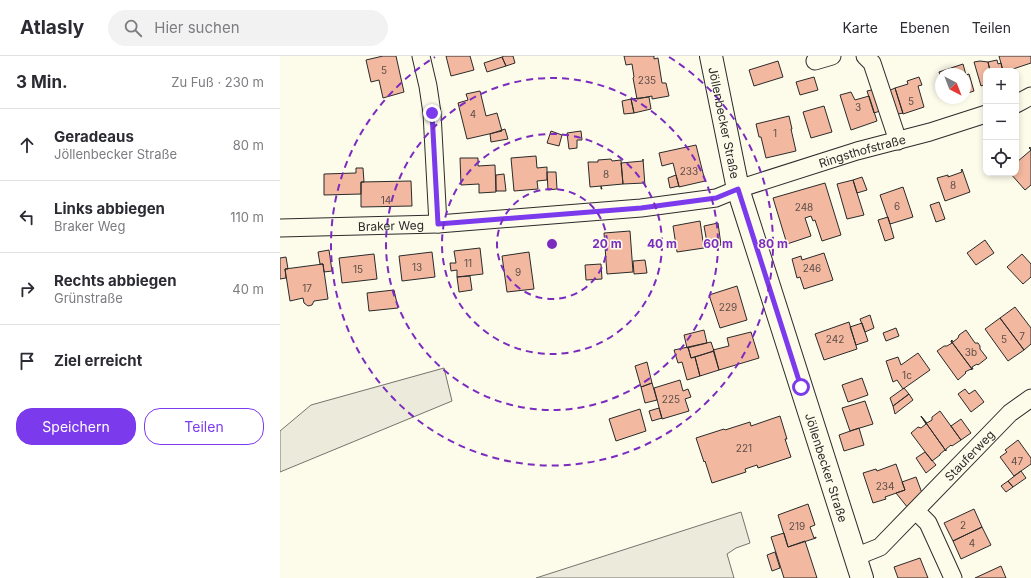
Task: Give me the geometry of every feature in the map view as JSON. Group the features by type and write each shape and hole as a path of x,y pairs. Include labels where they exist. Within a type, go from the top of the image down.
{"main road":[{"name":"Jöllenbecker Straße","path":"711,56 738,189 862,578"}],"street":[{"path":"421,56 432,113 438,224"},
{"path":"815,61 832,56"},
{"path":"865,56 872,63 898,141"},
{"path":"1019,102 1031,96"},
{"name":"Ringsthofstraße","path":"738,189 857,151 930,132 983,115"},
{"name":"Braker Weg","path":"280,228 438,224 641,208 716,198 738,189"},
{"name":"Stauferweg","path":"855,556 880,547 1010,414 1029,404"},
{"path":"916,511 928,523 953,578"}],"shaded area":[{"path":"444,368 452,401 280,472 280,431 311,405"},
{"path":"741,512 750,543 736,548 727,554 734,578 536,578"}],"building":[{"path":"383,56 396,56 404,92 383,98 379,80 371,82 366,60"},
{"path":"446,56 470,56 474,70 451,76"},
{"path":"513,56 515,63 506,66 502,57"},
{"path":"624,56 654,56 654,59 658,58 662,83 666,83 669,96 652,99 652,96 637,99 632,64 626,65"},
{"path":"999,56 1031,56 1031,63 1016,68 1002,68"},
{"path":"502,57 506,66 487,72 484,63"},
{"path":"997,60 998,64 1001,63 1002,68 989,68 988,62"},
{"path":"778,61 783,77 754,86 749,70"},
{"path":"974,62 988,62 989,68 983,68 983,85 981,86"},
{"path":"963,64 964,68 951,68"},
{"path":"814,77 818,90 800,95 796,82"},
{"path":"919,77 922,85 918,86 924,107 903,114 895,88 908,84 907,81"},
{"path":"971,81 974,91 971,92"},
{"path":"895,88 903,113 893,115 886,92"},
{"path":"876,89 883,110 874,113 867,91"},
{"path":"480,91 486,116 497,113 502,131 467,139 458,103 468,100 466,94"},
{"path":"851,92 855,100 869,96 877,121 851,130 840,95"},
{"path":"649,97 651,109 634,113 631,99"},
{"path":"631,99 634,113 624,114 622,101"},
{"path":"824,106 832,132 811,138 803,112"},
{"path":"789,116 796,151 766,158 756,124"},
{"path":"505,129 508,139 491,142 490,134"},
{"path":"551,131 562,135 559,146 547,143"},
{"path":"581,131 582,140 577,140 577,148 569,149 567,133"},
{"path":"696,145 705,181 679,187 673,163 662,166 659,153"},
{"path":"1031,150 1031,185 1025,190 1013,176 1019,176 1019,160"},
{"path":"536,156 537,168 547,167 547,180 537,181 538,189 514,191 511,158"},
{"path":"460,158 478,158 478,166 495,165 496,192 479,193 479,184 461,185"},
{"path":"611,159 612,161 621,160 623,184 590,187 588,162 598,162 598,160"},
{"path":"643,159 645,186 644,183 623,184 621,163 643,161"},
{"path":"356,168 363,168 364,182 361,182 361,194 324,195 324,174 356,173"},
{"path":"962,169 970,192 945,201 937,178 948,175 948,177 962,172"},
{"path":"547,172 556,172 557,189 548,190"},
{"path":"504,174 506,191 496,191 496,175"},
{"path":"676,175 679,186 670,188 668,178"},
{"path":"862,177 867,190 857,193 853,180"},
{"path":"853,180 864,215 847,219 837,184"},
{"path":"411,181 412,206 361,207 361,182"},
{"path":"825,183 841,235 822,241 815,220 813,221 811,216 805,218 811,236 787,244 773,198"},
{"path":"903,187 913,217 890,224 880,195"},
{"path":"939,202 945,219 936,222 930,205"},
{"path":"888,217 894,238 885,241 878,220"},
{"path":"700,221 704,248 677,252 673,226"},
{"path":"718,223 721,245 708,248 704,226"},
{"path":"630,231 633,272 607,274 604,233"},
{"path":"985,240 994,253 976,265 967,253"},
{"path":"480,248 483,274 457,277 457,270 451,271 450,263 456,263 454,251"},
{"path":"329,250 332,271 324,272 323,264 320,264 318,252"},
{"path":"432,252 435,277 402,281 399,256"},
{"path":"529,252 534,289 507,292 502,256"},
{"path":"824,253 833,280 804,289 800,277 797,278 792,259 801,256 802,260"},
{"path":"374,254 377,279 342,283 339,258"},
{"path":"1022,254 1031,264 1031,277 1023,284 1007,267"},
{"path":"286,257 288,269 285,269 286,278 280,279 280,258"},
{"path":"645,260 647,273 634,274 633,261"},
{"path":"323,264 328,299 314,301 312,305 308,306 304,303 303,298 290,301 285,269"},
{"path":"601,264 602,279 586,280 585,265"},
{"path":"470,276 472,290 459,292 457,277"},
{"path":"737,286 747,320 720,328 709,295"},
{"path":"394,290 398,308 369,311 367,293"},
{"path":"1015,307 1031,328 1031,344 1024,350 1000,318"},
{"path":"870,315 874,328 865,332 860,319"},
{"path":"1000,318 1024,350 1008,361 985,329"},
{"path":"849,322 857,349 824,360 815,334"},
{"path":"862,323 868,341 856,345 850,327"},
{"path":"896,328 899,336 886,341 883,333"},
{"path":"704,330 707,343 687,348 684,335"},
{"path":"966,330 975,343 978,343 980,349 987,358 978,365 977,364 972,367 973,369 951,341 952,340 953,342"},
{"path":"751,332 759,358 719,370 713,350 729,346 727,338"},
{"path":"951,341 972,369 965,372 966,373 958,380 937,351 952,343"},
{"path":"711,342 714,351 691,358 688,347"},
{"path":"688,347 691,358 695,357 700,376 687,380 682,362 678,363 674,350"},
{"path":"714,351 719,370 700,376 695,357"},
{"path":"918,353 930,370 903,389 897,380 893,382 886,361 898,357 901,365"},
{"path":"647,362 652,383 641,387 635,366"},
{"path":"862,378 868,395 848,402 842,385"},
{"path":"680,380 683,391 688,389 691,397 685,399 689,411 662,419 654,388"},
{"path":"652,383 657,400 645,403 641,387"},
{"path":"904,388 909,394 893,406 890,398"},
{"path":"965,389 969,394 975,390 984,402 971,412 958,394"},
{"path":"909,394 913,400 895,414 893,406"},
{"path":"865,401 873,424 850,431 842,408"},
{"path":"659,408 662,418 652,421 649,411"},
{"path":"640,409 646,431 616,441 609,419"},
{"path":"940,411 961,440 952,446 951,445 946,449 946,451 921,416 927,423"},
{"path":"780,416 791,457 758,468 757,465 745,469 746,472 712,483 696,438 750,422 751,426"},
{"path":"921,416 946,451 945,450 932,461 911,433 918,427 921,428 926,424"},
{"path":"961,419 971,433 961,440 951,426"},
{"path":"859,428 864,445 844,451 839,435"},
{"path":"1018,440 1031,458 1031,464 1014,476 1000,457 1007,452 1005,450"},
{"path":"925,452 936,465 926,473 916,458"},
{"path":"896,464 905,490 873,503 863,473 876,469 877,471"},
{"path":"1021,471 1026,478 1013,487 1008,481"},
{"path":"916,477 922,493 908,508 896,493 905,490 902,482"},
{"path":"1008,481 1013,487 1006,492 1001,486"},
{"path":"808,504 815,525 810,527 814,538 816,538 788,547 778,515"},
{"path":"974,509 982,527 953,541 944,523"},
{"path":"982,527 991,545 961,559 953,541"},
{"path":"784,533 788,547 805,541 817,578 784,578 771,537"},
{"path":"775,552 780,568 772,571 767,555"},
{"path":"920,558 928,578 898,578 894,567"},
{"path":"1001,566 1006,578 975,578"}],"route":[{"path":"432,113 438,224 641,208 716,198 738,189 801,387"}]}
